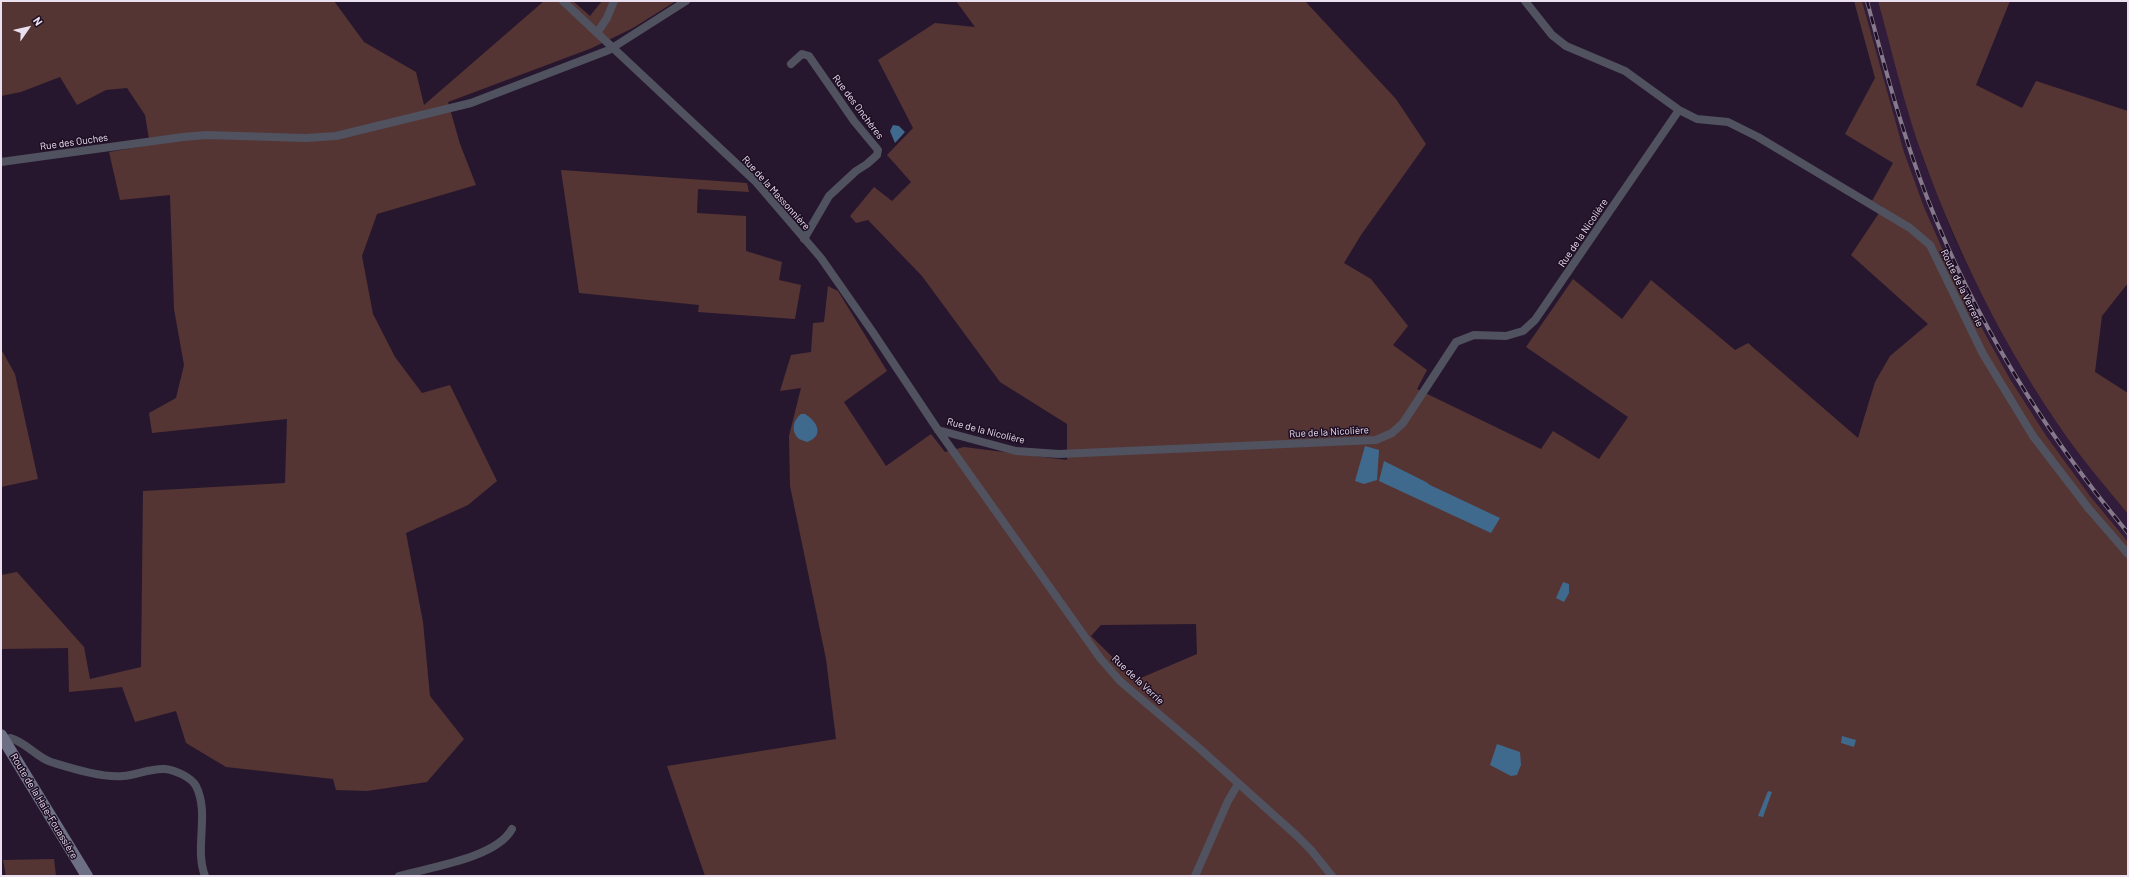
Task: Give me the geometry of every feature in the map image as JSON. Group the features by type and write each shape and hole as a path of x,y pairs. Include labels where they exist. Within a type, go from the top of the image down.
{"street":[{"name":"Rue de la Massonnière","path":"563,1 755,181 838,281 938,430"},
{"path":"597,33 607,18 614,1"},
{"name":"Rue des Ouches","path":"1,162 206,135 306,138 336,136 471,103 612,48 686,1"},
{"name":"Route de la Verrerie","path":"1525,1 1552,35 1566,46 1625,71 1679,110 1696,119 1728,122 1758,137 1910,228 1930,245 1983,354 2033,436 2089,509 2128,554"},
{"name":"Rue des Onchères","path":"791,64 802,54 809,56 854,121 878,150 877,155 856,171 829,196 804,239"},
{"name":"Rue de la Nicolière","path":"938,430 1016,451 1059,454 1369,440 1382,438 1392,433 1403,423 1456,342 1474,335 1506,336 1522,331 1535,320 1679,110"},
{"name":"Rue de la Verrie","path":"938,430 1100,658 1120,681 1199,748 1296,835 1311,850 1332,876"},
{"path":"3,738 17,740 51,762 107,776 123,776 158,769 168,769 181,773 195,785 200,804 201,863 205,876"},
{"name":"Route de la Haie-Fouassière","path":"3,738 87,876"},
{"path":"1195,876 1228,801 1238,784"},
{"path":"400,876 484,853 507,836 512,829"}],"shaded area":[{"path":"1,1 334,1 364,42 416,72 424,105 544,1 573,1 590,16 602,1 676,1 633,28 592,48 448,102 460,144 476,185 377,214 362,256 373,314 395,357 422,393 450,385 497,481 468,505 406,533 423,622 430,696 464,739 427,782 367,791 336,790 333,779 226,767 186,743 176,711 135,722 122,687 69,692 68,648 1,649 1,575 17,572 84,647 90,679 141,667 143,491 285,483 287,419 152,433 149,413 176,398 184,365 174,309 170,195 120,200 109,152 150,145 145,115 127,88 106,90 77,105 60,77 21,92 1,96"},
{"path":"956,1 1305,1 1396,99 1426,144 1361,235 1344,263 1371,279 1408,326 1393,345 1427,370 1417,389 1541,449 1553,431 1599,459 1628,417 1526,347 1573,279 1622,319 1651,280 1735,350 1748,343 1858,438 1875,382 1890,356 1928,324 1851,255 1883,207 1872,201 1893,163 1845,134 1875,78 1854,1 1862,1 1904,152 1924,207 1949,264 2010,379 2047,437 2090,496 2128,542 2128,876 705,876 667,766 836,739 826,659 790,486 789,436 801,388 780,391 791,355 811,352 813,323 824,322 828,286 838,291 887,371 844,402 886,466 931,434 945,452 964,447 1067,460 1067,424 1000,382 922,276 868,220 856,223 850,216 874,187 892,201 911,182 887,155 913,128 878,60 935,23 975,27","holes":["1196,624 1197,654 1136,680 1091,636 1101,625"]},
{"path":"1862,1 1878,1 1923,159 1955,240 1981,293 2036,390 2080,455 2128,514 2128,542 2090,496 2047,437 2010,379 1949,264 1924,207 1904,152"},
{"path":"1878,1 2010,1 1976,85 2022,108 2036,81 2128,111 2128,283 2102,316 2095,372 2128,393 2128,514 2086,462 2033,386 1973,276 1939,199 1917,141"},
{"path":"561,170 747,183 749,192 698,189 697,213 746,216 746,251 782,262 779,280 801,285 795,319 698,312 699,305 579,293"},
{"path":"1,349 15,374 38,479 1,487"},
{"path":"54,859 56,876 6,876 3,860"}],"water":[{"path":"893,125 899,126 905,132 895,143 890,131"},
{"path":"801,414 805,414 813,420 817,428 816,436 807,442 799,439 794,430 794,423"},
{"path":"1365,446 1379,450 1377,480 1364,484 1355,481"},
{"path":"1384,461 1430,485 1500,518 1491,533 1379,481"},
{"path":"1563,582 1569,584 1569,593 1564,602 1556,598"},
{"path":"1842,736 1856,740 1854,747 1841,743"},
{"path":"1497,744 1520,752 1521,765 1517,775 1511,776 1490,765"},
{"path":"1768,791 1772,792 1763,817 1758,816"}],"railway":[{"path":"1867,1 1910,151 1928,200 1968,289 1990,333 2041,416 2068,456 2128,533"}]}
